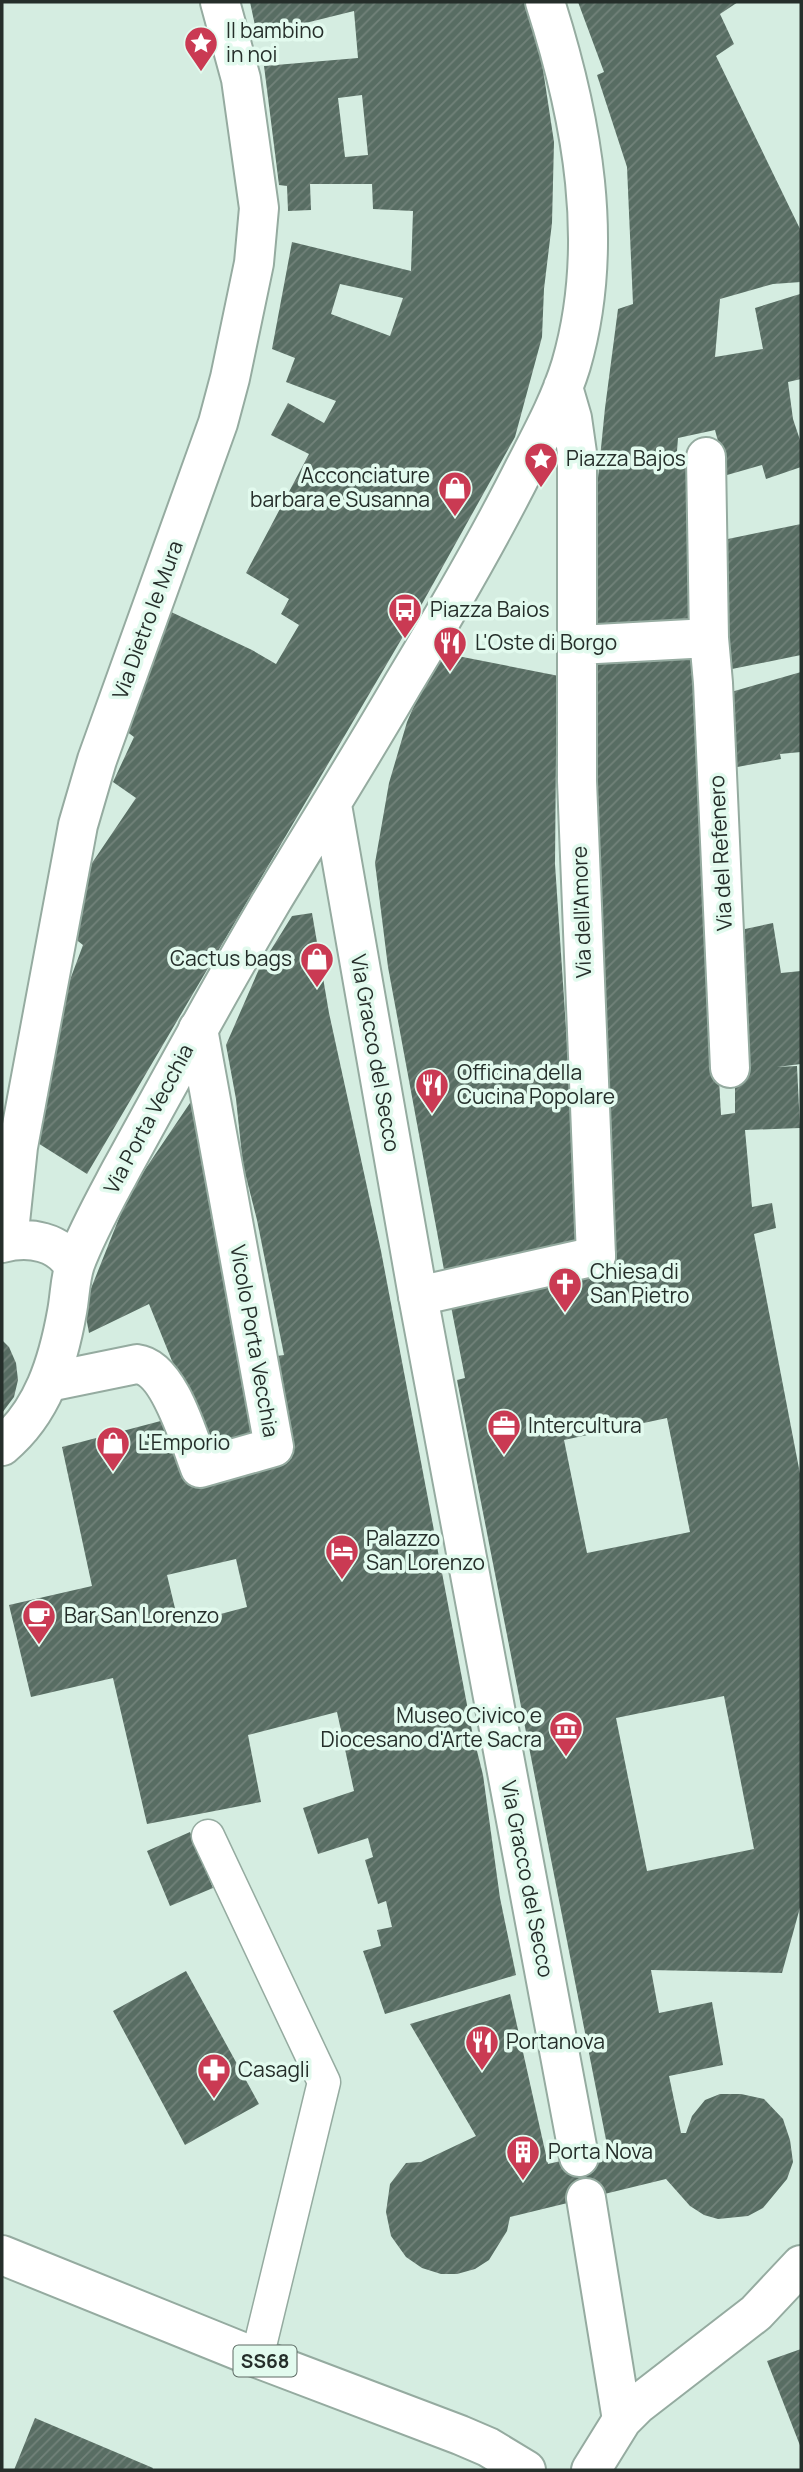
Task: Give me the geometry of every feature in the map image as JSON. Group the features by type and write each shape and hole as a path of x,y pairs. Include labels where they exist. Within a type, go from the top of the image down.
{"street":[{"name":"Via Dietro le Mura","path":"74,1267 69,1258 56,1247 42,1242 5,1242 18,1147 78,825 97,760 218,423 256,253 259,208 255,175 241,79 220,2"},
{"path":"332,805 505,507 563,387 582,314 587,201 571,91 545,2"},
{"name":"Via dell'Amore","path":"418,1296 596,1256 579,849 577,453 572,418 563,387"},
{"name":"Via del Refenero","path":"706,457 709,638 714,697 730,1068"},
{"path":"578,645 709,638"},
{"name":"Via Porta Vecchia","path":"2,1446 38,1404 49,1382 62,1340 74,1267 115,1181 198,1029 332,805"},
{"name":"Via Gracco del Secco","path":"332,805 418,1296 579,2157"},
{"name":"Vicolo Porta Vecchia","path":"49,1382 137,1364 145,1365 156,1373 169,1391 200,1468 274,1447 198,1029"},
{"path":"586,2198 622,2420"},
{"name":"SS68","path":"2,2255 257,2358 460,2435 488,2447 526,2470"},
{"path":"591,2470 622,2420 652,2392 756,2313 801,2265"}],"lane":[{"path":"208,1836 324,2082 257,2358"}],"building":[{"path":"250,2 526,2 537,30 554,142 552,223 544,289 542,337 515,437 418,611 87,1174 33,1140 64,996 83,945 74,938 92,863 136,798 113,782 134,737 126,731 169,611 276,664 299,625 281,614 289,599 246,573 309,454 271,435 288,403 324,423 336,401 286,382 295,358 272,349 292,242 411,271 413,211 373,209 372,184 310,184 311,210 288,211 287,186 279,185 264,66 358,58 354,11 257,35","holes":["362,95 368,155 345,157 338,98","340,284 403,298 390,336 331,314"]},
{"path":"578,2 738,2 720,14 734,44 716,56 801,231 801,282 773,284 720,299 715,357 763,349 755,308 800,294 801,379 788,382 793,419 801,443 801,467 766,479 762,465 727,475 715,430 678,438 676,464 697,465 693,630 594,636 589,568 605,408 618,309 633,304 627,167 597,75 604,72"},
{"path":"801,524 801,655 732,669 723,611 723,540"},
{"path":"695,647 721,1115 735,1113 735,1088 748,1070 744,982 745,929 773,923 781,973 801,971 801,1064 777,1067 797,1066 800,1128 745,1130 752,1207 772,1203 776,1228 754,1234 801,1479 801,1904 782,1973 651,1970 659,2013 712,2002 723,2065 669,2076 681,2133 686,2133 692,2116 705,2100 720,2094 741,2094 764,2099 783,2119 793,2162 787,2179 763,2208 748,2216 718,2219 704,2215 690,2206 666,2179 510,2217 507,2231 489,2260 475,2269 457,2274 441,2274 422,2268 406,2257 391,2236 386,2212 390,2184 406,2163 421,2162 476,2136 410,2024 510,1994 548,2164 608,2150 457,1380 465,1378 448,1291 612,1259 602,1037 593,656","holes":["667,1418 690,1532 587,1553 564,1440","724,1696 754,1849 647,1871 616,1718"]},
{"path":"437,652 559,676 555,864 581,1252 447,1286 388,967 375,863 389,783 407,722"},
{"path":"801,672 801,752 780,754 781,759 732,768 731,692"},
{"path":"312,913 329,1013 381,1251 472,1731 483,1775 500,1898 516,1975 385,2014 363,1951 381,1946 377,1930 392,1927 386,1901 378,1904 365,1860 373,1857 368,1838 318,1854 303,1808 354,1791 337,1712 248,1735 261,1802 147,1824 113,1678 31,1697 9,1605 92,1586 62,1447 172,1418 187,1484 292,1458 270,1357 284,1355 243,1165 236,1099 226,1045 259,969 292,916","holes":["236,1559 247,1607 179,1625 167,1575"]},
{"path":"198,1101 257,1440 210,1455 149,1304 89,1333 84,1306 129,1193 190,1103"},
{"path":"2,1340 9,1347 16,1363 18,1380 14,1397 2,1413"},
{"path":"190,1832 213,1888 170,1906 147,1851"},
{"path":"186,1971 259,2104 185,2145 113,2011"},
{"path":"801,2349 801,2448 767,2361"},
{"path":"35,2418 153,2468 14,2470"}],"place":[{"name":"Il bambino in noi","path":"201,73"},
{"name":"Piazza Bajos","path":"541,489"},
{"name":"Acconciature barbara e Susanna","path":"455,518"},
{"name":"Piazza Baios","path":"405,640"},
{"name":"L'Oste di Borgo","path":"450,673"},
{"name":"Cactus bags","path":"317,989"},
{"name":"Officina della Cucina Popolare","path":"432,1115"},
{"name":"Chiesa di San Pietro","path":"565,1314"},
{"name":"Intercultura","path":"504,1456"},
{"name":"L'Emporio","path":"113,1473"},
{"name":"Palazzo San Lorenzo","path":"342,1581"},
{"name":"Bar San Lorenzo","path":"39,1646"},
{"name":"Museo Civico e Diocesano d'Arte Sacra","path":"566,1758"},
{"name":"Portanova","path":"482,2072"},
{"name":"Casagli","path":"214,2100"},
{"name":"Porta Nova","path":"523,2182"}]}
